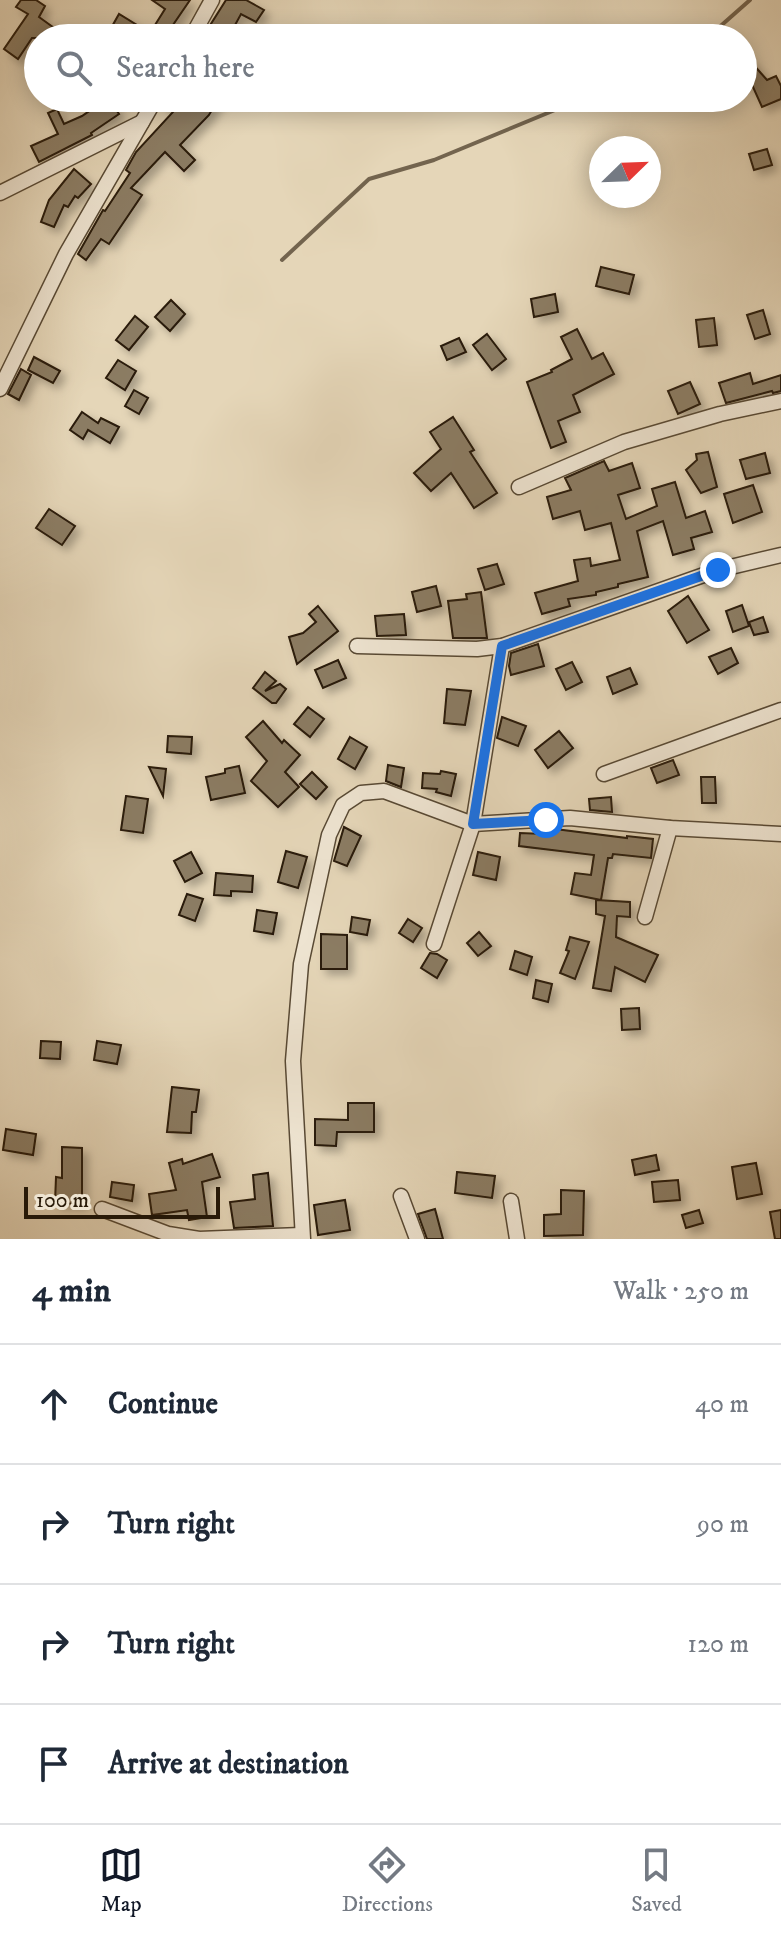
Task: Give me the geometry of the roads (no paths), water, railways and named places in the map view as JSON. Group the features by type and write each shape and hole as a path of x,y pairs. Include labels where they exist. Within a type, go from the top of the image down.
{"street":[{"path":"199,24 212,0"},
{"path":"0,389 66,254 148,112"},
{"path":"0,193 142,122"},
{"path":"519,487 624,442 720,414 781,401"},
{"path":"357,646 477,649 502,646 690,579 781,555"},
{"path":"434,944 473,824 502,646"},
{"path":"604,774 781,710"},
{"path":"102,1209 168,1234 199,1239 302,1237 293,1061 301,964 329,835 343,805 361,793 384,791 473,824 570,818 670,828 781,834"},
{"path":"645,917 670,828"},
{"path":"401,1196 417,1239"},
{"path":"511,1201 517,1239"}],"waterway":[{"path":"723,24 750,0"},
{"path":"282,260 369,179 434,160 550,112"}]}
